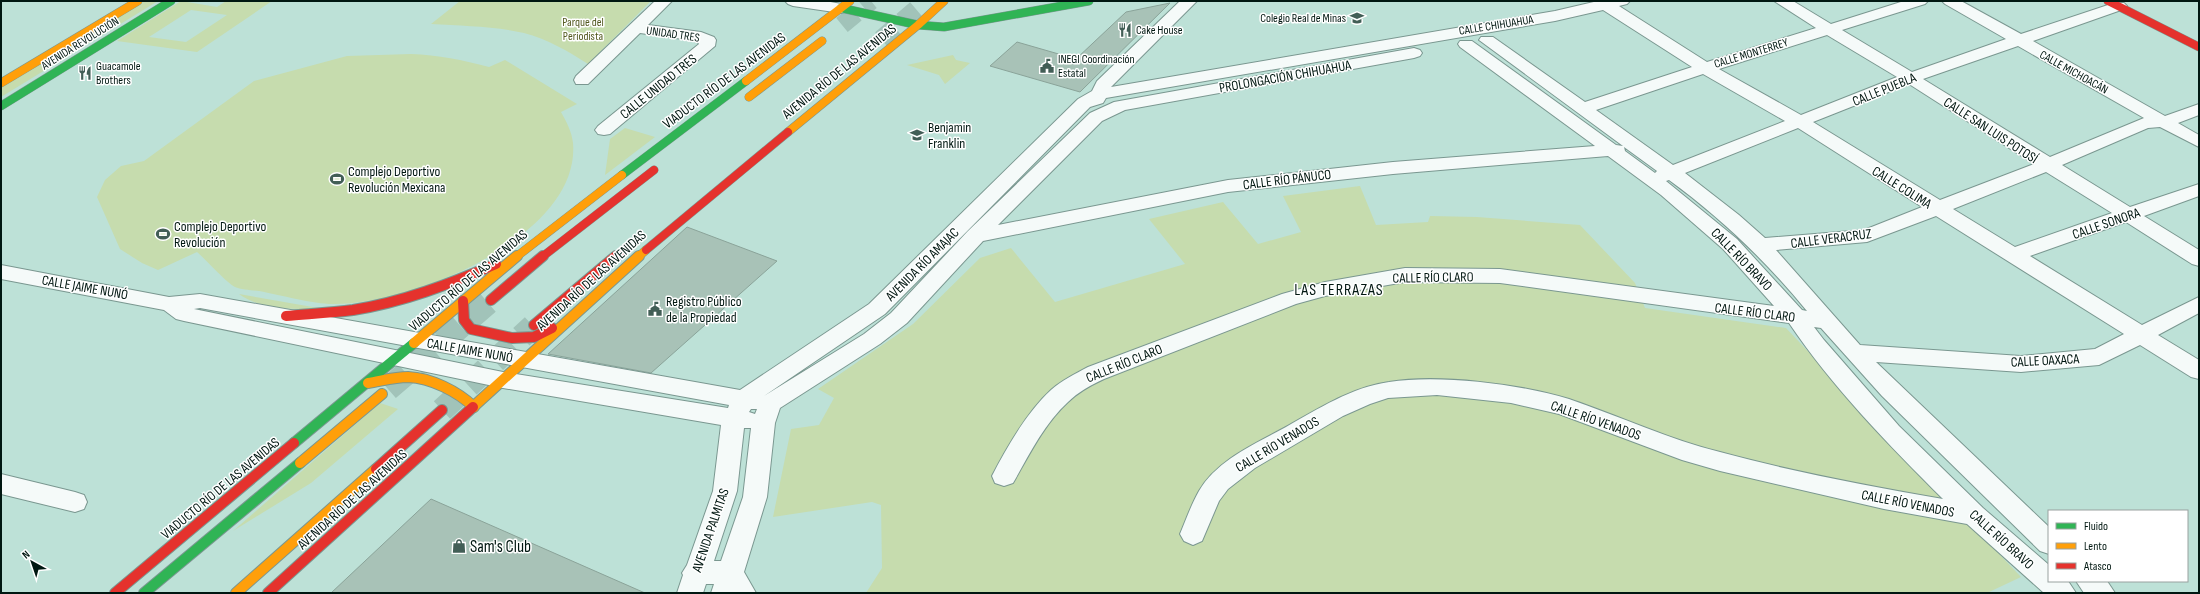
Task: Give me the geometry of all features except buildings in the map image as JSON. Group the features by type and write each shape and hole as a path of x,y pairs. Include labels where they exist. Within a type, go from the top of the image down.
{"street":[{"name":"AVENIDA REVOLUCIÓN","path":"1,83 138,1"},
{"name":"AVENIDA REVOLUCIÓN","path":"1,106 171,1"},
{"path":"582,80 664,1"},
{"path":"793,1 845,4 929,27 955,25 1014,13 1061,7 1089,1"},
{"name":"AVENIDA RÍO DE LAS AVENIDAS","path":"268,593 474,407 565,322 665,233 918,25 944,1"},
{"name":"AVENIDA RÍO AMAJAC","path":"767,413 888,328 976,236 1085,128 1102,102 1103,85 1189,1"},
{"name":"CALLE CHIHUAHUA","path":"1438,34 1555,16 1622,1"},
{"name":"CALLE SAN LUIS POTOSÍ","path":"1782,1 1910,78 2199,259"},
{"name":"CALLE MONTERREY","path":"1583,109 1705,68 1920,1"},
{"name":"CALLE MICHOACÁN","path":"1950,1 2153,120 2199,142"},
{"name":"VIADUCTO RÍO DE LAS AVENIDAS","path":"115,593 418,341 463,301 527,248 845,4"},
{"name":"CALLE COLIMA","path":"1604,4 1705,68 1800,122 2199,371"},
{"path":"2114,4 2199,47"},
{"name":"CALLE PUEBLA","path":"1652,180 1910,78 2114,4"},
{"path":"949,36 1019,21 1061,7"},
{"path":"919,11 932,12"},
{"name":"CALLE CHIHUAHUA","path":"1466,44 1487,40 1526,29 1555,16"},
{"name":"UNIDAD TRES","path":"637,28 701,37 708,40"},
{"name":"PROLONGACIÓN CHIHUAHUA","path":"1102,102 1438,34"},
{"name":"VIADUCTO RÍO DE LAS AVENIDAS","path":"738,105 787,69 829,35"},
{"name":"CALLE UNIDAD TRES","path":"604,130 707,46 708,40"},
{"name":"CALLE RÍO BRAVO","path":"1487,40 1672,172 1732,219 1760,245 1854,352 1890,390 2048,542"},
{"name":"PROLONGACIÓN CHIHUAHUA","path":"1102,102 1120,106 1466,44"},
{"name":"CALLE RÍO BRAVO","path":"1466,44 1652,180 1730,244 1797,318 1816,346 1891,432 1974,515 2048,580"},
{"path":"884,53 907,46"},
{"name":"CALLE VERACRUZ","path":"1760,245 1867,236 2047,165 2153,120 2199,98"},
{"name":"AVENIDA RÍO AMAJAC","path":"739,409 769,380 857,324 877,309 1084,103 1102,102"},
{"name":"CALLE VERACRUZ","path":"2153,120 2199,108"},
{"path":"685,127 712,118"},
{"path":"731,166 766,149 776,128"},
{"path":"675,147 676,134"},
{"name":"CALLE RÍO PÁNUCO","path":"943,243 1228,186 1393,168 1612,151 1636,147"},
{"path":"491,300 560,242 662,163"},
{"name":"CALLE SONORA","path":"2012,254 2130,215 2199,190"},
{"path":"534,325 630,244"},
{"path":"286,316 354,310 405,298 469,277 527,248"},
{"name":"CALLE JAIME NUNÓ","path":"1,272 169,304 200,301 524,360 739,409"},
{"name":"CALLE RÍO CLARO","path":"1004,476 1046,412 1058,397 1074,384 1096,373 1289,298 1332,287 1405,275 1500,276 1797,318 1828,321"},
{"path":"463,301 464,320 471,329 486,333 512,338 534,337 565,322"},
{"name":"CALLE JAIME NUNÓ","path":"169,304 184,314 503,380 767,413"},
{"name":"CALLE OAXACA","path":"1854,352 2021,364 2099,357 2199,304"},
{"path":"367,383 389,378 409,377 449,388 467,399 474,407"},
{"name":"CALLE RÍO VENADOS","path":"1193,534 1208,497 1219,482 1246,461 1335,410 1362,398 1388,390 1436,387 1511,395 1562,406 1684,451 1720,462 1884,499 1974,515"},
{"path":"144,593 382,394"},
{"name":"AVENIDA PALMITAS","path":"693,583 725,491 739,409"},
{"path":"236,593 442,410"},
{"path":"693,583 732,586 754,497 767,413"},
{"path":"1,484 76,502"},
{"name":"CALLE RÍO BRAVO","path":"2050,582 2063,593"},
{"path":"2090,582 2102,593"}],"green space":[{"path":"145,1 158,1 1,97 1,88"},
{"path":"181,1 217,7 226,1 272,1 197,52 117,41","holes":["191,10 227,15 186,42 149,37"]},
{"name":"Parque del Periodista","path":"460,1 651,1 588,64 557,46 524,33 490,28 431,24"},
{"name":"Complejo Deportivo Revolución Mexicana","path":"411,54 450,58 489,67 505,60 577,104 561,112 567,123 573,143 568,177 550,208 521,236 485,259 445,278 404,292 366,301 333,304 306,301 237,288 227,281 197,252 158,270 142,263 120,249 97,197 105,180 121,166 144,161 254,81 347,56"},
{"path":"953,55 956,60 970,63 945,84 939,75 907,65"},
{"path":"625,128 655,137 605,175 610,139"},
{"path":"1360,186 1376,225 1428,222 1430,216 1477,217 1580,225 1635,283 1645,308 1786,328 2021,577 1987,593 866,593 882,568 881,505 872,502 773,517 791,429 819,425 834,398 818,389 913,324 980,258 1011,248 1055,302 1185,264 1149,219 1223,202 1258,244 1301,232 1283,196"},
{"path":"239,294 324,309 280,308 258,304"},
{"path":"380,403 398,409 311,483 233,531"}],"tunnel":[{"path":"842,25 871,1"},
{"path":"881,39 922,4"},
{"path":"388,389 491,300"},
{"path":"442,410 533,326"}],"traffic: fast":[{"path":"1,106 171,1"},
{"path":"841,8 918,25 944,27 1089,1"},
{"path":"622,175 746,81"},
{"path":"294,443 414,343"},
{"path":"144,593 300,463"}],"traffic: slow":[{"path":"1,83 138,1"},
{"path":"746,81 850,1"},
{"path":"788,132 918,25 944,1"},
{"path":"749,97 822,41"},
{"path":"414,343 527,248 622,175"},
{"path":"473,407 646,250"},
{"path":"368,383 398,378 416,378 434,383 452,391 461,396 474,407"},
{"path":"300,463 382,394"},
{"path":"236,593 376,469"}],"traffic: jam":[{"path":"2108,1 2199,47"},
{"path":"646,250 788,132"},
{"path":"491,300 560,242 654,170"},
{"path":"534,325 625,249"},
{"path":"286,316 328,313 372,307 444,286 496,264"},
{"path":"463,301 464,320 471,329 512,338 534,337 552,328"},
{"path":"268,593 473,407"},
{"path":"376,469 442,410"},
{"path":"115,593 294,443"}],"place":[{"name":"Colegio Real de Minas","path":"1357,18"},
{"name":"Cake House","path":"1125,30"},
{"name":"INEGI Coordinación Estatal","path":"1047,66"},
{"name":"Guacamole Brothers","path":"85,73"},
{"name":"Benjamin Franklin","path":"917,135"},
{"name":"Complejo Deportivo Revolución Mexicana","path":"337,179"},
{"name":"Complejo Deportivo Revolución","path":"163,234"},
{"name":"Registro Público de la Propiedad","path":"655,309"},
{"name":"Sam's Club","path":"459,546"}],"district":[{"name":"LAS TERRAZAS","path":"1339,289"}]}
